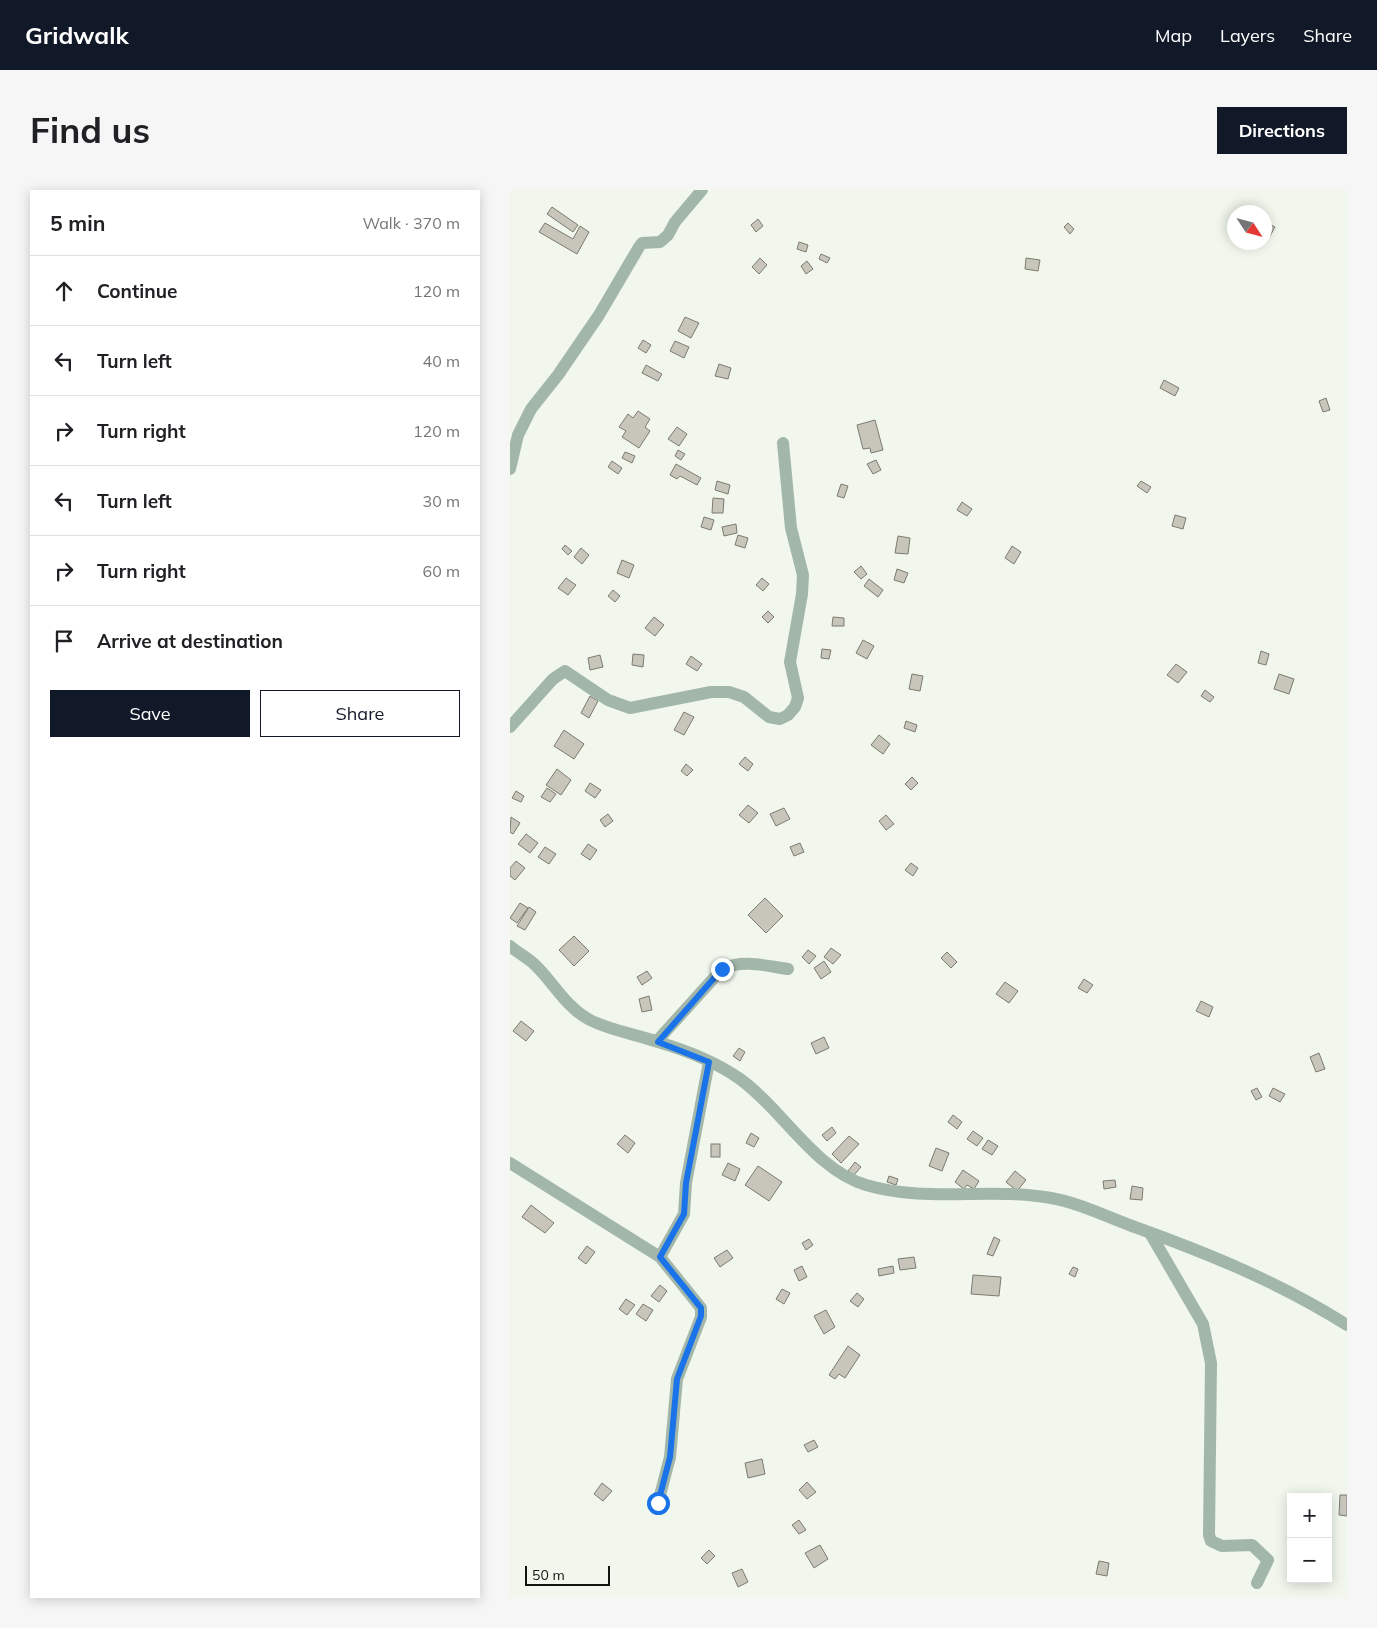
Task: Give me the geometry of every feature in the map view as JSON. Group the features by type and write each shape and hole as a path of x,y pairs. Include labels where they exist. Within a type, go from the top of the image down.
{"street":[{"path":"510,469 518,435 531,409 558,375 599,315 639,247 642,243 660,242 668,235 675,222 702,190"},
{"path":"510,727 553,679 564,671 608,700 630,708 711,692 729,692 744,697 769,717 780,719 788,715 795,707 798,698 790,662 802,594 803,575 791,528 783,443"},
{"path":"510,946 534,964 567,1002 587,1018 610,1029 658,1042 709,1062 740,1080 771,1107 818,1155 840,1173 865,1185 899,1191 980,1196 1018,1194 1073,1203 1250,1272 1314,1304 1347,1325"},
{"path":"658,1042 722,969 732,964 751,964 788,969"},
{"path":"660,1257 684,1214 686,1183 709,1062"},
{"path":"510,1162 660,1257 701,1308 701,1316 677,1379 670,1457 658,1503"},
{"path":"1150,1233 1203,1324 1211,1363 1209,1535 1211,1540 1222,1546 1252,1545 1268,1560 1257,1582"}],"building":[{"path":"552,207 578,225 573,232 547,214"},
{"path":"758,219 763,226 756,232 751,225"},
{"path":"545,223 573,239 580,226 589,232 577,254 539,232"},
{"path":"1068,223 1074,229 1070,234 1064,227"},
{"path":"799,242 808,245 806,252 797,249"},
{"path":"821,254 830,258 827,263 819,259"},
{"path":"760,258 767,265 759,274 752,267"},
{"path":"1026,258 1040,260 1038,271 1025,269"},
{"path":"807,261 813,269 806,274 801,266"},
{"path":"685,317 699,323 691,338 678,331"},
{"path":"643,340 651,345 646,353 638,348"},
{"path":"675,341 689,347 684,358 670,351"},
{"path":"719,364 731,368 728,379 715,376"},
{"path":"646,365 662,374 658,381 642,373"},
{"path":"1164,380 1179,388 1175,396 1160,388"},
{"path":"1326,398 1330,410 1323,412 1319,401"},
{"path":"638,411 650,419 645,427 650,431 639,448 622,437 626,431 619,427 628,414 633,418"},
{"path":"875,420 883,450 871,453 870,448 863,449 857,425"},
{"path":"677,427 687,434 679,446 668,439"},
{"path":"678,450 685,454 681,460 675,456"},
{"path":"625,452 635,456 632,463 622,458"},
{"path":"876,460 881,470 873,474 867,464"},
{"path":"612,461 622,468 618,474 608,467"},
{"path":"676,464 701,478 697,485 680,476 677,479 670,475"},
{"path":"717,481 730,485 728,494 715,490"},
{"path":"1141,481 1151,487 1147,493 1137,486"},
{"path":"841,484 848,486 844,498 837,496"},
{"path":"713,498 724,499 723,513 712,513"},
{"path":"962,502 972,509 967,516 957,510"},
{"path":"1175,515 1186,518 1183,529 1172,526"},
{"path":"704,517 714,520 711,530 701,527"},
{"path":"736,524 737,533 724,536 722,527"},
{"path":"738,535 748,538 745,548 735,545"},
{"path":"898,536 910,538 908,554 895,553"},
{"path":"565,545 572,551 568,555 562,549"},
{"path":"1012,546 1021,552 1014,564 1005,558"},
{"path":"581,548 589,555 582,564 574,557"},
{"path":"622,560 634,565 629,578 617,573"},
{"path":"861,566 867,574 861,579 854,572"},
{"path":"897,569 908,573 904,583 894,580"},
{"path":"566,578 576,585 568,595 558,588"},
{"path":"762,578 769,584 763,591 756,585"},
{"path":"869,579 883,590 878,597 864,586"},
{"path":"613,590 620,596 615,602 608,596"},
{"path":"768,611 774,617 768,623 762,617"},
{"path":"654,617 664,625 655,636 645,628"},
{"path":"833,617 844,618 844,626 832,626"},
{"path":"863,640 874,646 867,659 856,653"},
{"path":"822,649 831,650 829,659 821,658"},
{"path":"1261,651 1269,654 1266,665 1258,663"},
{"path":"633,654 644,655 643,667 632,665"},
{"path":"600,655 603,667 590,670 588,658"},
{"path":"691,656 702,664 697,671 686,664"},
{"path":"1176,664 1187,672 1178,683 1167,675"},
{"path":"912,674 923,676 920,691 909,689"},
{"path":"1279,674 1294,679 1289,694 1274,689"},
{"path":"1205,690 1214,697 1210,702 1201,696"},
{"path":"590,696 598,701 589,718 581,713"},
{"path":"684,712 694,717 684,735 674,730"},
{"path":"906,721 917,725 915,732 904,728"},
{"path":"564,730 584,744 574,759 554,746"},
{"path":"879,735 890,744 883,754 871,745"},
{"path":"745,757 753,764 748,771 739,764"},
{"path":"686,764 693,770 687,776 681,771"},
{"path":"557,769 571,780 561,795 546,785"},
{"path":"912,777 918,783 911,790 905,784"},
{"path":"590,783 601,790 595,798 585,791"},
{"path":"547,788 556,794 550,802 541,797"},
{"path":"516,791 524,796 521,802 512,798"},
{"path":"748,805 758,813 749,823 739,815"},
{"path":"784,808 790,819 776,826 770,814"},
{"path":"608,814 613,821 605,827 600,820"},
{"path":"886,815 894,824 886,830 879,821"},
{"path":"511,817 520,823 513,834 510,832"},
{"path":"526,834 538,843 530,853 518,844"},
{"path":"800,843 804,852 794,856 790,847"},
{"path":"588,844 597,850 590,860 581,854"},
{"path":"545,847 556,854 549,864 538,857"},
{"path":"516,861 525,868 515,880 510,876 510,868"},
{"path":"911,863 918,868 913,876 905,870"},
{"path":"765,898 783,916 766,933 748,915"},
{"path":"520,903 528,908 517,923 510,918"},
{"path":"529,907 536,912 525,930 517,926"},
{"path":"574,936 589,951 574,966 559,950"},
{"path":"831,948 841,955 833,964 824,957"},
{"path":"808,950 816,956 809,964 802,957"},
{"path":"947,952 957,962 951,968 941,958"},
{"path":"824,961 831,972 821,979 814,968"},
{"path":"647,971 652,978 642,985 637,977"},
{"path":"1084,979 1093,985 1087,993 1078,988"},
{"path":"1005,982 1018,991 1009,1003 996,994"},
{"path":"649,996 652,1010 642,1012 639,999"},
{"path":"1201,1001 1213,1007 1209,1017 1196,1011"},
{"path":"521,1021 534,1031 526,1041 513,1031"},
{"path":"824,1037 829,1048 816,1054 811,1043"},
{"path":"739,1048 745,1052 740,1061 733,1056"},
{"path":"1319,1053 1325,1069 1316,1072 1310,1057"},
{"path":"1257,1088 1262,1097 1256,1100 1251,1091"},
{"path":"1273,1088 1285,1094 1280,1102 1269,1096"},
{"path":"953,1115 962,1122 957,1129 948,1122"},
{"path":"832,1127 836,1133 827,1141 822,1135"},
{"path":"973,1131 983,1138 977,1146 967,1139"},
{"path":"751,1133 759,1138 754,1147 746,1143"},
{"path":"625,1135 635,1143 628,1153 617,1144"},
{"path":"849,1136 859,1144 841,1163 832,1154"},
{"path":"988,1140 998,1146 992,1155 982,1149"},
{"path":"711,1144 720,1144 720,1157 711,1157"},
{"path":"936,1148 949,1153 942,1171 929,1166"},
{"path":"855,1162 861,1167 854,1175 848,1171"},
{"path":"728,1163 740,1169 735,1181 722,1175"},
{"path":"758,1166 782,1182 769,1201 745,1185"},
{"path":"963,1170 979,1181 974,1189 967,1185 964,1189 955,1182"},
{"path":"1015,1171 1026,1180 1017,1191 1006,1182"},
{"path":"889,1176 898,1179 896,1185 887,1182"},
{"path":"1115,1180 1116,1187 1104,1189 1103,1181"},
{"path":"1132,1186 1143,1188 1142,1200 1130,1199"},
{"path":"531,1205 554,1223 545,1233 522,1217"},
{"path":"994,1237 1000,1240 993,1256 987,1254"},
{"path":"809,1239 813,1245 806,1250 802,1243"},
{"path":"587,1246 595,1252 586,1264 578,1258"},
{"path":"727,1250 733,1258 720,1267 714,1258"},
{"path":"914,1257 916,1268 900,1270 898,1259"},
{"path":"802,1266 807,1277 799,1281 794,1270"},
{"path":"893,1266 894,1273 879,1276 878,1269"},
{"path":"1073,1267 1078,1269 1075,1277 1069,1274"},
{"path":"973,1275 1001,1277 999,1296 971,1294"},
{"path":"660,1285 667,1291 659,1302 651,1296"},
{"path":"782,1289 790,1293 784,1304 776,1299"},
{"path":"857,1293 864,1299 858,1307 850,1301"},
{"path":"626,1299 635,1305 627,1315 619,1309"},
{"path":"643,1304 653,1310 646,1321 636,1314"},
{"path":"826,1310 835,1327 824,1334 814,1316"},
{"path":"848,1346 860,1355 845,1378 839,1374 835,1379 829,1375"},
{"path":"814,1440 818,1447 808,1452 804,1445"},
{"path":"762,1459 765,1474 748,1478 745,1463"},
{"path":"807,1482 816,1492 807,1499 799,1490"},
{"path":"602,1483 612,1491 603,1501 594,1494"},
{"path":"1340,1495 1347,1495 1347,1516 1339,1515"},
{"path":"799,1520 806,1530 799,1534 792,1525"},
{"path":"820,1545 828,1559 814,1568 805,1553"},
{"path":"709,1550 715,1556 707,1564 701,1558"},
{"path":"1099,1561 1109,1563 1107,1576 1096,1574"},
{"path":"742,1569 748,1582 738,1587 732,1573"}],"route":[{"path":"658,1503 670,1457 677,1379 701,1316 701,1308 660,1257 684,1214 686,1183 709,1062 658,1042 722,969"}]}
